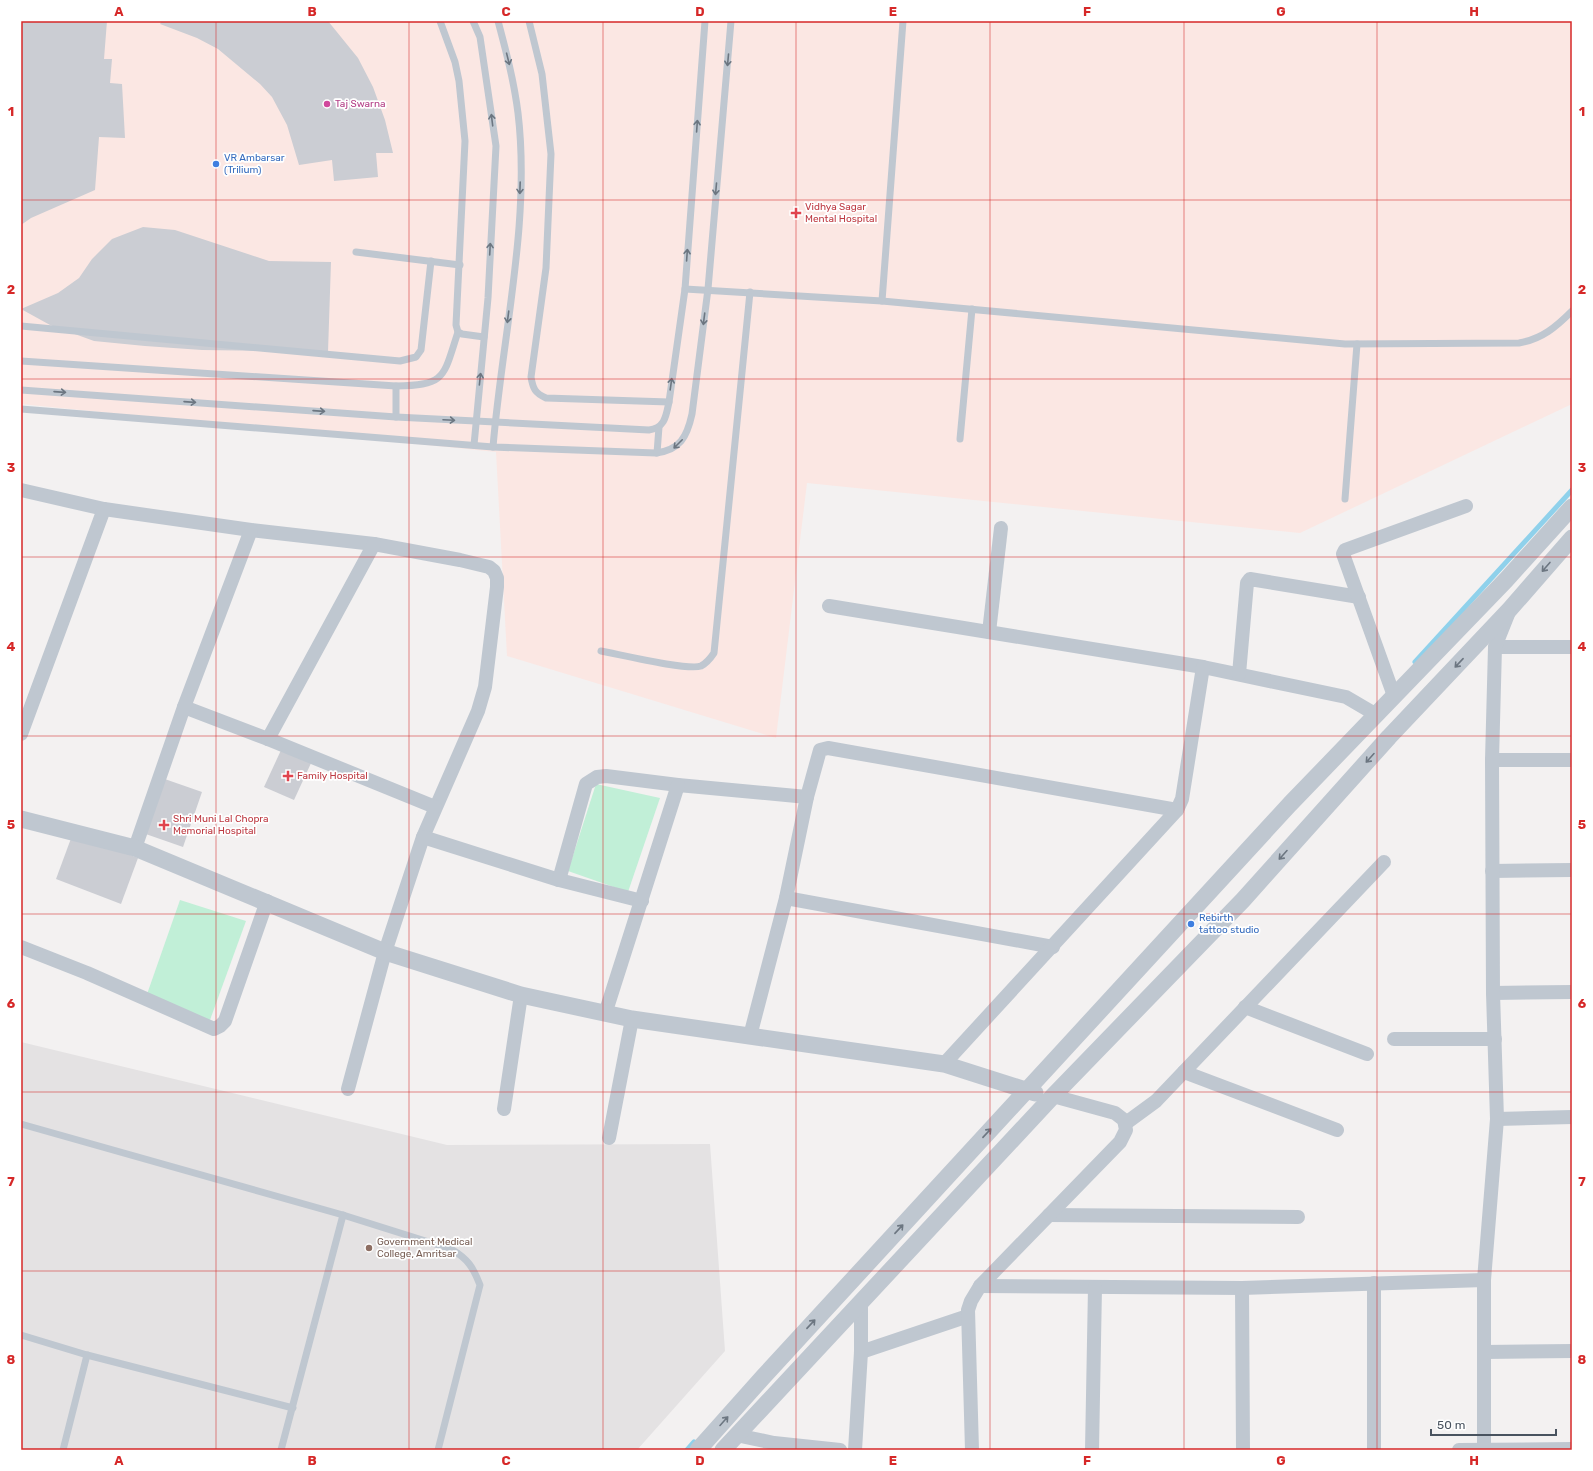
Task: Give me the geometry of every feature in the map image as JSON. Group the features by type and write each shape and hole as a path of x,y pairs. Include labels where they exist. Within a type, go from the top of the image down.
{"street":[{"path":"21,490 104,509 251,530 374,544 489,567 494,571 497,578 485,687 472,727 435,807 423,837 385,952 348,1089"},
{"path":"1394,696 1343,556 1346,550 1466,506"},
{"path":"698,1450 764,1376 1290,804 1375,714 1506,580 1572,507"},
{"path":"21,734 104,509"},
{"path":"989,632 1001,528"},
{"path":"135,848 184,707 251,530"},
{"path":"723,1450 736,1435 757,1416 1052,1096 1243,900 1389,737 1510,609 1572,538"},
{"path":"268,739 374,544"},
{"path":"1239,674 1247,583 1250,579 1359,597"},
{"path":"829,606 1239,674 1346,697 1375,714"},
{"path":"1484,1449 1484,1280 1497,1119 1493,993 1492,760 1496,647 1510,609"},
{"path":"1496,647 1572,647"},
{"path":"944,1064 1053,947 1177,810 1182,799 1203,667"},
{"path":"184,707 268,739 435,807"},
{"path":"750,1036 786,898 818,752 824,748 1177,810"},
{"path":"1492,760 1572,760"},
{"path":"559,880 586,784 590,780 606,776 678,786 807,797"},
{"path":"605,1014 678,786"},
{"path":"21,819 135,848 267,901 385,952 521,995 632,1019 944,1064 1026,1092 1052,1096 1115,1113 1126,1123"},
{"path":"423,837 559,880 642,901"},
{"path":"972,1450 968,1316 971,1301 980,1286 1120,1142 1124,1136 1126,1123 1156,1101 1384,862"},
{"path":"1492,871 1572,870"},
{"path":"786,898 1053,947"},
{"path":"21,947 87,973 214,1029 225,1021 267,901"},
{"path":"1493,993 1572,992"},
{"path":"504,1109 521,995"},
{"path":"1245,1007 1367,1054"},
{"path":"609,1138 632,1019"},
{"path":"1394,1039 1495,1039"},
{"path":"1184,1072 1337,1130"},
{"path":"1497,1119 1572,1117"},
{"path":"1049,1215 1298,1217"},
{"path":"980,1286 1242,1288 1484,1280"},
{"path":"1374,1283 1374,1450"},
{"path":"1092,1450 1095,1287"},
{"path":"1242,1288 1243,1450"},
{"path":"855,1450 861,1352 861,1303"},
{"path":"861,1352 968,1316"},
{"path":"1484,1352 1572,1351"},
{"path":"736,1435 774,1446 840,1450"},
{"path":"1459,1450 1572,1449"}],"lane":[{"path":"21,361 396,386 421,386 436,381 447,366 458,332 456,325 465,141 463,109 455,62 440,21"},
{"path":"473,21 480,37 496,146 488,298 474,445"},
{"path":"493,447 518,230 520,171 518,114 509,61 498,21"},
{"path":"529,21 542,74 551,154 546,268 531,377 532,387 537,394 546,398 669,402"},
{"path":"21,390 495,423 649,430 659,427 663,424 666,417 669,402 685,289 705,21"},
{"path":"21,409 493,447 658,453 666,452 674,448 682,440 689,427 708,289 731,21"},
{"path":"882,301 902,21"},
{"path":"356,252 460,265"},
{"path":"21,326 400,361 416,357 421,350 431,262"},
{"path":"685,289 708,289 882,301 1358,344 1518,343 1532,341 1554,330 1572,311"},
{"path":"601,651 685,666 699,666 707,662 714,653 750,292"},
{"path":"960,439 972,309"},
{"path":"458,332 462,334 484,337"},
{"path":"1345,499 1358,344"},
{"path":"396,386 396,417"},
{"path":"658,453 659,427"},
{"path":"21,1124 343,1215 451,1249 464,1256 474,1270 480,1286 438,1450"},
{"path":"281,1450 343,1215"},
{"path":"21,1335 87,1355 293,1408"},
{"path":"63,1450 87,1355"}],"shaded area":[{"name":"Vidhya Sagar Mental Hospital","path":"21,21 1572,21 1572,404 1300,533 807,483 776,738 507,656 496,452 21,404"},
{"name":"Government Medical College, Amritsar","path":"21,1042 447,1145 710,1144 725,1351 637,1450 21,1450"}],"green space":[{"path":"596,784 660,798 628,892 568,871"},
{"path":"180,900 246,921 210,1020 146,997"}],"building":[{"path":"21,21 107,21 104,59 112,59 110,83 122,84 125,138 99,137 95,190 31,218 21,225"},
{"name":"Taj Swarna","path":"162,21 328,21 358,58 373,87 385,120 393,153 376,153 378,177 334,181 332,160 299,165 287,125 272,97 260,84 218,49 197,38 160,24"},
{"path":"143,227 175,230 269,261 331,262 328,352 202,350 94,341 50,325 21,309 58,293 79,278 92,259 112,239"},
{"path":"282,748 312,761 294,800 264,787"},
{"path":"159,777 202,792 183,847 140,832"},
{"path":"73,833 138,858 121,904 56,879"}],"waterway":[{"path":"1415,662 1572,490"},
{"path":"687,1450 694,1442"}],"place":[{"name":"Taj Swarna","path":"327,104"},
{"name":"VR Ambarsar (Trilium)","path":"216,164"},
{"name":"Vidhya Sagar Mental Hospital","path":"796,213"},
{"name":"Family Hospital","path":"288,776"},
{"name":"Shri Muni Lal Chopra Memorial Hospital","path":"164,825"},
{"name":"Rebirth tattoo studio","path":"1191,924"},
{"name":"Government Medical College, Amritsar","path":"369,1248"}]}
